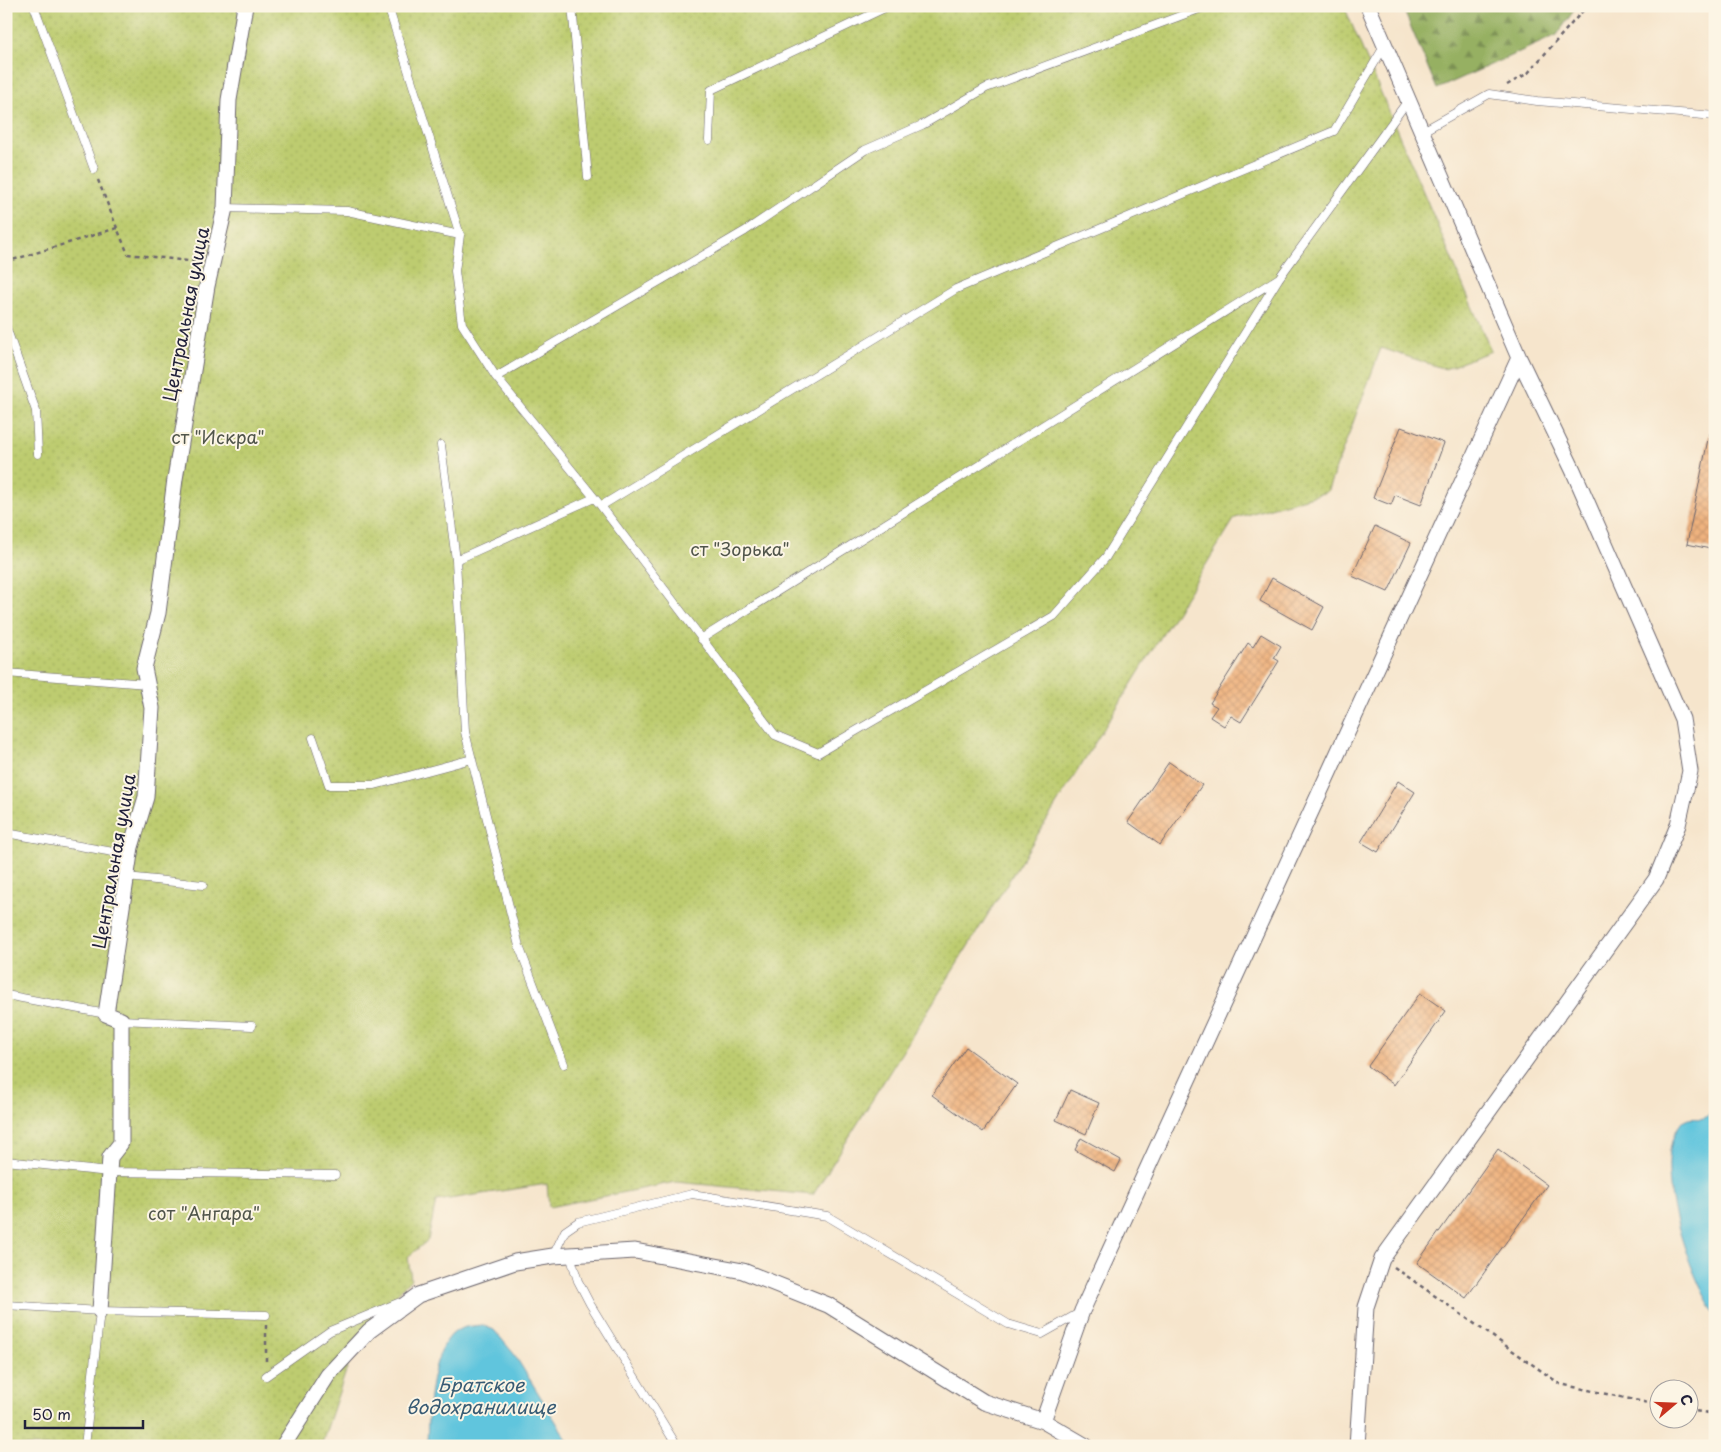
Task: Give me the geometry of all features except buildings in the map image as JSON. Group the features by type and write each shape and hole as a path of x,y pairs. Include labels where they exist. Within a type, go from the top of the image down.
{"street":[{"name":"Центральная улица","path":"106,1014 130,855 146,797 152,708 144,668 158,614 175,479 212,263 225,208 229,100 245,6"},
{"path":"1357,1446 1366,1307 1382,1259 1656,879 1678,825 1690,771 1682,719 1573,470 1519,358 1368,6"},
{"path":"1043,1421 1082,1311 1519,358"},
{"path":"100,1311 110,1157 121,1143 121,1020 106,1014"},
{"path":"283,1446 328,1375 368,1331 418,1295 515,1262 553,1256 635,1251 742,1271 828,1305 984,1402 1043,1421 1086,1446"}],"lane":[{"path":"34,6 94,169"},
{"path":"388,6 460,234 455,271 462,324 496,378 601,506 775,735 818,753 1054,616 1106,558 1279,278 1409,99"},
{"path":"572,6 588,177"},
{"path":"709,140 710,90 889,6"},
{"path":"496,378 745,231 865,150 922,125 986,88 1207,6"},
{"path":"601,506 956,288 1334,131 1385,45"},
{"path":"1423,131 1489,94 1537,102 1715,116"},
{"path":"225,208 347,211 460,234"},
{"path":"701,639 1279,278"},
{"path":"6,327 36,411 38,454"},
{"path":"441,445 456,560 465,732 519,946 564,1064"},
{"path":"456,560 594,498"},
{"path":"6,673 147,684"},
{"path":"313,738 329,785 375,785 472,759"},
{"path":"6,833 130,855"},
{"path":"126,877 203,885"},
{"path":"6,995 106,1014"},
{"path":"121,1020 252,1026"},
{"path":"6,1162 109,1172 335,1176"},
{"path":"553,1256 565,1230 578,1222 692,1194 827,1216 1008,1324 1042,1334 1082,1311"},
{"path":"570,1255 578,1281 590,1304 677,1446"},
{"path":"266,1376 330,1332 418,1295"},
{"path":"6,1305 100,1311 266,1315"},
{"path":"85,1446 100,1311"}],"path":[{"path":"1489,94 1528,73 1587,6"},
{"path":"94,169 128,254 212,263"},
{"path":"6,262 117,228"},
{"path":"1382,1259 1560,1384 1648,1403"},
{"path":"266,1315 266,1376"},
{"path":"1698,1411 1715,1414"}],"green space":[{"path":"6,6 1344,6 1491,351 1445,369 1381,348 1327,492 1235,518 813,1195 676,1182 549,1207 547,1184 436,1201 428,1240 408,1257 411,1279 358,1335 321,1446 6,1446"},
{"path":"1402,6 1577,6 1557,35 1437,89"}],"water":[{"path":"1715,1106 1715,1314 1705,1297 1685,1249 1671,1193 1669,1167 1671,1144 1679,1126 1689,1119 1707,1117"},
{"name":"Братское водохранилище","path":"482,1325 494,1330 514,1354 571,1446 427,1446 432,1380 443,1347 451,1335 462,1328"}],"park label":[{"name":"ст \"Искра\"","path":"218,436"},
{"name":"ст \"Зорька\"","path":"740,548"},
{"name":"сот \"Ангара\"","path":"204,1212"}]}
